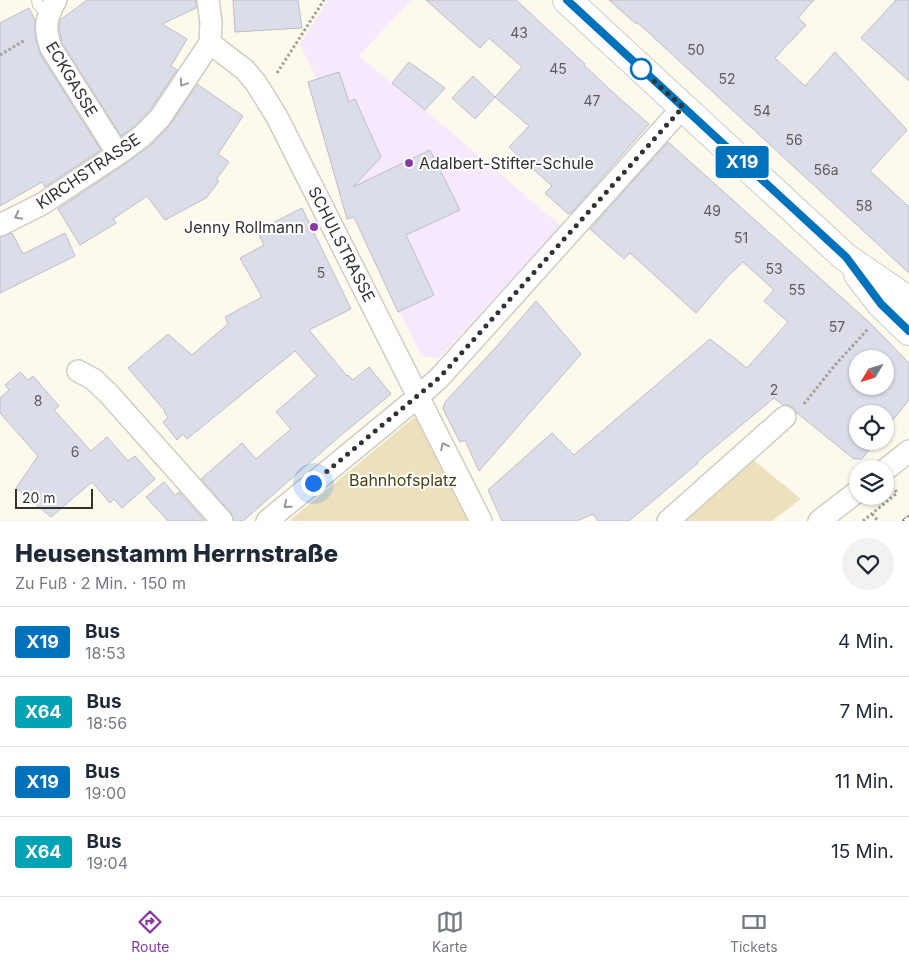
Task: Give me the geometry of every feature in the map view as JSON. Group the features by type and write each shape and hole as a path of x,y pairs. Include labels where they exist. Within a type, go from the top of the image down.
{"street":[{"path":"208,0 211,23 210,43"},
{"path":"567,0 846,257 909,301"},
{"name":"ECKGASSE","path":"47,12 51,48 118,154"},
{"name":"SCHULSTRASSE","path":"210,43 245,70 264,94 419,396"},
{"name":"KIRCHSTRASSE","path":"0,225 42,204 142,136 160,118 210,43"},
{"path":"268,521 440,377 683,107"},
{"path":"846,257 881,304 909,330"},
{"path":"78,372 93,379 108,393 222,521"},
{"path":"419,396 481,521"},
{"path":"668,521 785,417"},
{"path":"894,463 909,451"},
{"path":"819,521 849,498"}],"path":[{"path":"264,94 324,0"},
{"path":"0,55 28,38 47,12"},
{"path":"785,417 799,410 870,325"},
{"path":"863,521 883,505"},
{"path":"872,514 878,521"}],"shaded area":[{"name":"Adalbert-Stifter-Schule","path":"328,0 411,0 359,56 561,226 438,359 421,355 362,236 355,217 347,219 308,82 317,79 300,44"}],"green space":[{"name":"Bahnhofsplatz","path":"417,415 471,521 289,521"},
{"path":"752,459 801,499 772,521 683,521"}],"building":[{"path":"87,0 196,0 196,8 162,24 187,39 171,66 177,70 150,110 134,127 121,136 62,43 59,28 60,20"},
{"path":"233,0 298,0 302,28 235,32"},
{"path":"426,0 516,0 649,124 572,212 568,214 545,193 552,186 509,147 529,126 495,97 522,67 489,38 480,48"},
{"path":"609,0 814,0 798,18 806,25 775,58 805,86 835,52 907,130 870,171 909,207 909,273 637,22 636,24"},
{"path":"896,0 909,0 909,81 861,38"},
{"path":"29,8 35,20 35,36 40,54 101,150 45,187 42,182 0,206 0,23"},
{"path":"409,62 445,88 425,110 392,83"},
{"path":"339,72 349,102 355,99 381,157 353,187 430,150 460,210 406,235 434,295 398,312 354,217 347,219 308,82"},
{"path":"473,76 495,97 475,119 452,98"},
{"path":"197,84 243,116 218,154 229,162 216,180 219,181 206,198 165,220 147,196 113,219 116,223 80,245 58,209 151,145 170,125"},
{"path":"668,142 870,323 909,363 909,400 894,419 894,405 849,405 849,450 869,450 862,459 854,459 797,413 794,408 789,405 783,405 774,398 629,521 598,521 593,514 577,521 502,521 488,490 552,433 574,455 710,339 747,368 788,322 764,301 774,290 743,262 727,277 696,313 630,253 624,259 590,229"},
{"path":"302,208 351,309 309,330 347,376 353,380 369,367 391,394 243,521 234,521 231,513 201,479 242,443 256,459 291,429 276,412 317,376 295,351 187,439 183,434 177,440 163,422 168,417 165,411 128,368 168,334 192,355 228,324 225,317 262,297 240,258 264,245 257,231"},
{"path":"12,233 23,254 65,233 75,256 0,293 0,237"},
{"path":"536,301 581,354 479,471 465,440 460,442 443,409 445,402"},
{"path":"20,372 28,380 33,376 59,406 54,410 91,451 107,437 128,461 135,456 155,479 122,508 114,499 110,503 92,482 51,517 16,488 38,456 0,413 0,398 9,390 5,385"},
{"path":"164,482 175,495 179,492 205,521 168,521 146,497"}],"railway":[{"path":"905,521 909,518"}],"bus line":[{"name":"X19","path":"567,0 846,257 881,304 909,331"}],"place":[{"name":"Adalbert-Stifter-Schule","path":"409,163"},
{"name":"Jenny Rollmann","path":"314,227"}],"route":[{"path":"313,483 440,377 683,107 637,66 641,69"}]}
